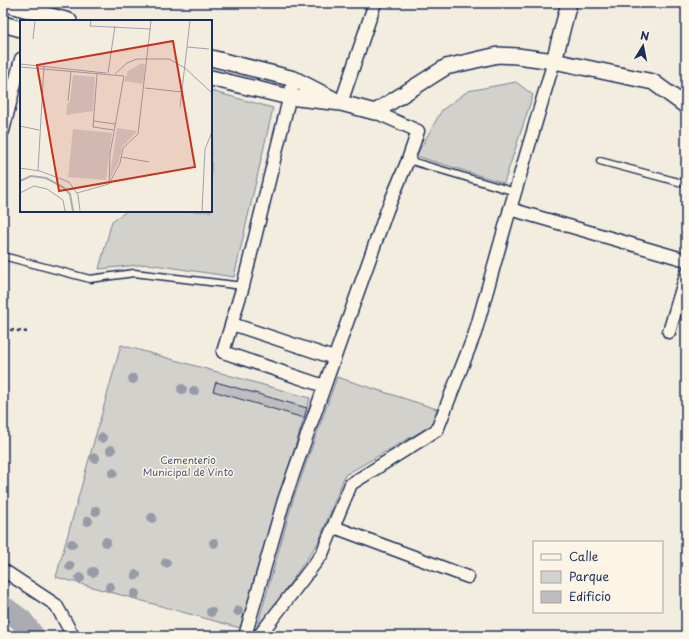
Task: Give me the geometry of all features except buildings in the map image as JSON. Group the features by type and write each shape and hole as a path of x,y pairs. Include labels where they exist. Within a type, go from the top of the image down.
{"street":[{"path":"3,3 32,16 62,20"},
{"path":"341,103 375,3"},
{"path":"259,636 322,554 351,484 438,430 475,333 554,61 569,3"},
{"path":"3,24 20,29"},
{"path":"375,112 446,67 498,55 554,61 653,82 686,106"},
{"path":"212,58 294,78 341,103"},
{"path":"3,131 20,63"},
{"path":"212,78 289,98 341,103 375,112 418,131 408,160 387,210 284,500 245,636"},
{"path":"294,78 243,286 223,352 324,386"},
{"path":"510,209 686,260"},
{"path":"669,332 686,275"},
{"path":"232,324 334,358"},
{"path":"334,527 468,577"},
{"path":"3,570 56,606 73,636"}],"lane":[{"path":"408,160 515,192"},
{"path":"600,160 686,184"},
{"path":"3,256 90,279 134,273 243,286"}],"path":[{"path":"3,329 27,332"}],"green space":[{"path":"516,82 533,95 504,183 416,156 442,110 468,91"},
{"path":"212,91 273,108 234,277 148,264 99,269 112,221 126,212 212,212"},
{"name":"Cementerio Municipal de Vinto","path":"121,345 310,398 240,628 56,577"},
{"path":"337,377 437,409 432,425 345,475 319,541 255,634 293,500"}],"waterway":[{"path":"3,607 21,620 33,636"}]}
